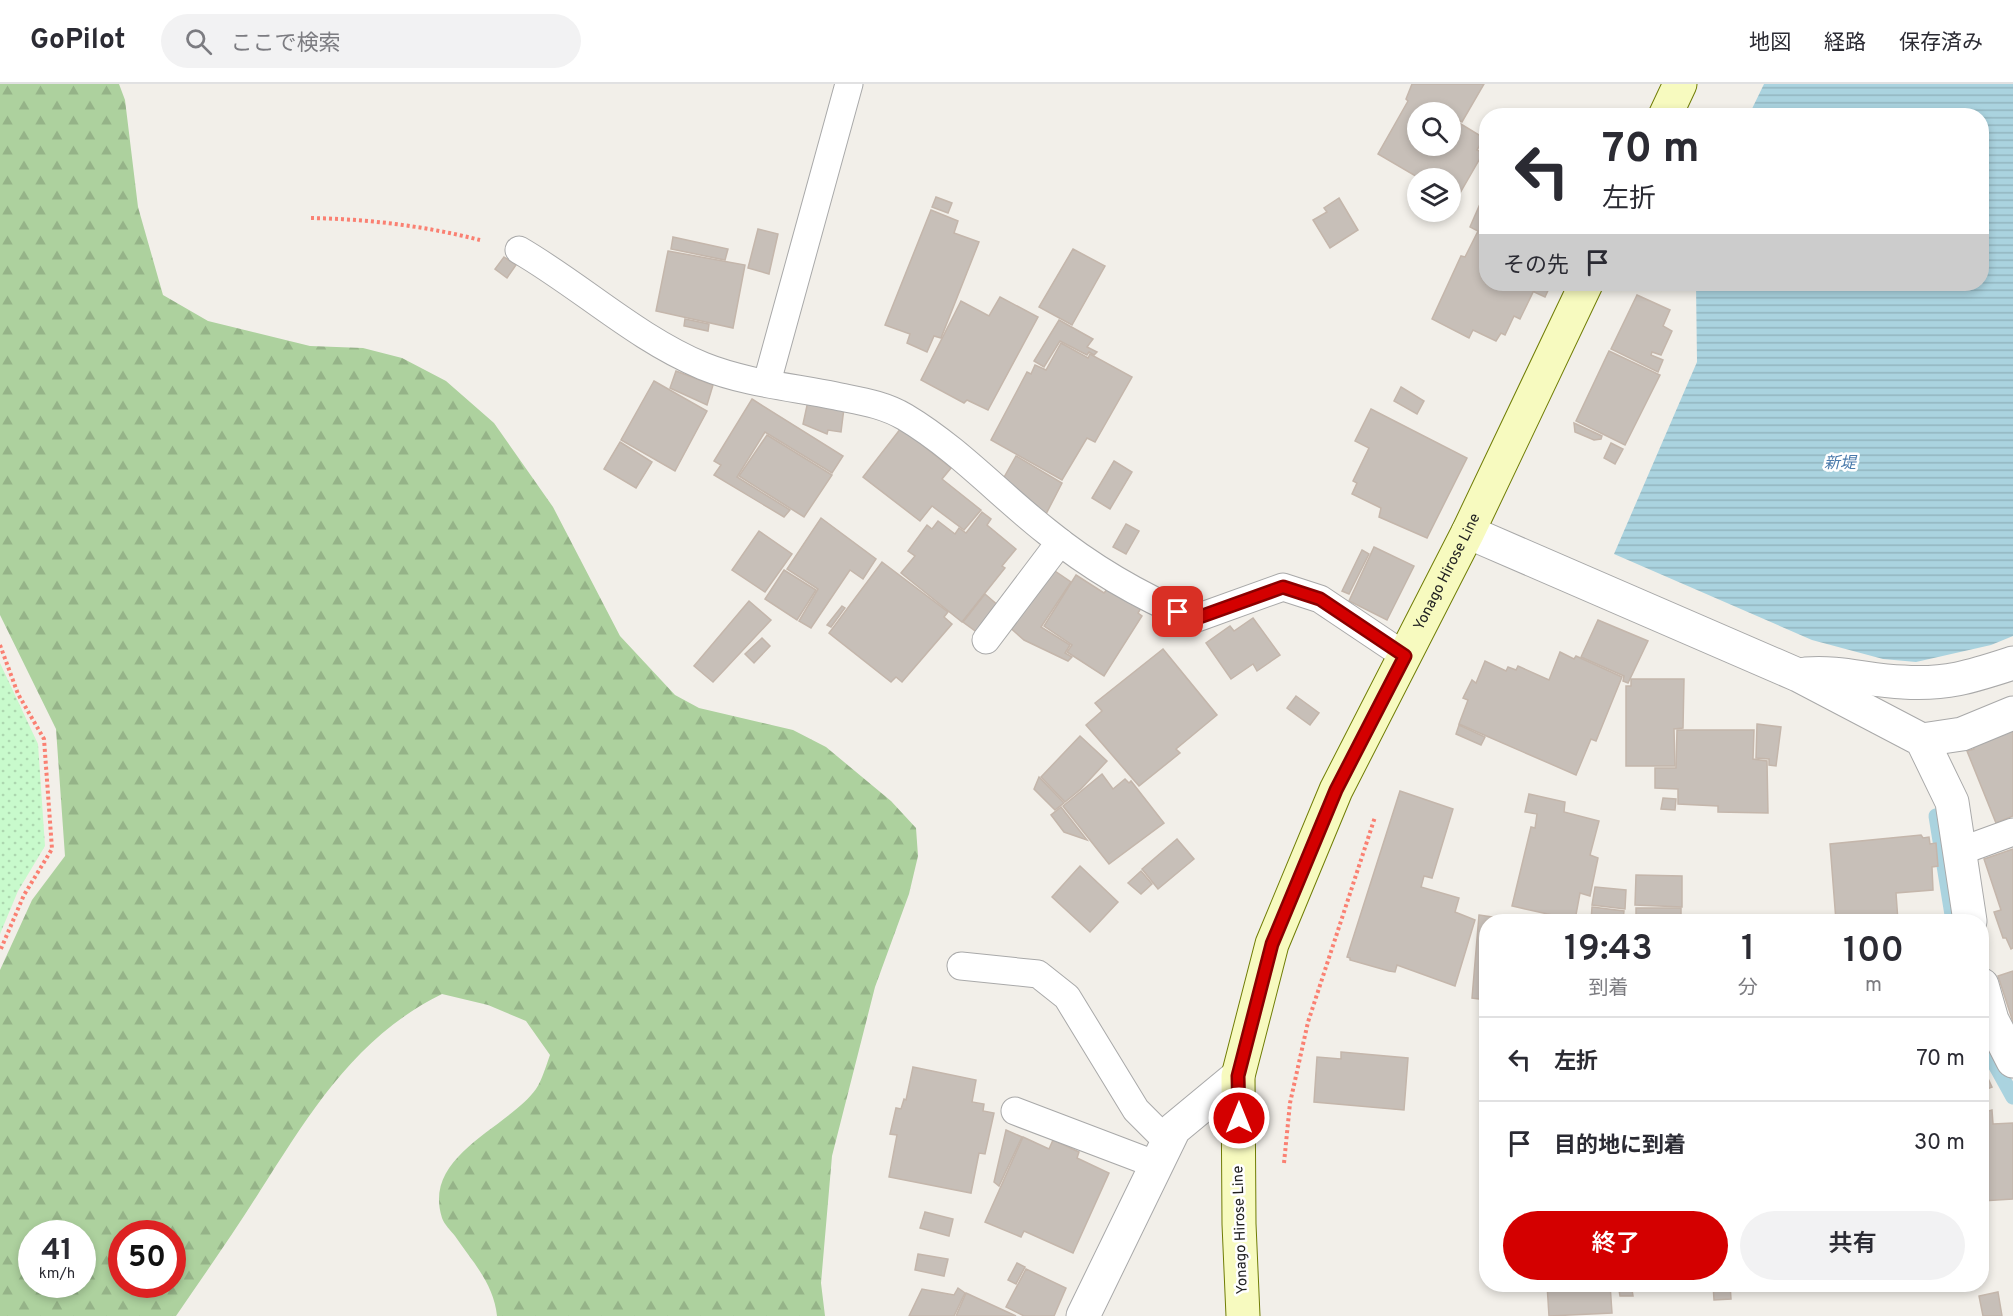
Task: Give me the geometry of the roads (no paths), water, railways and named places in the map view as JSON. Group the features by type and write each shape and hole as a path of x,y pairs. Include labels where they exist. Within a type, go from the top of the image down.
{"main road":[{"path":"1669,108 1680,84"},
{"name":"Yonago Hirose Line","path":"1244,1316 1239,1224 1238,1076 1272,944 1336,790 1468,532 1583,291"}],"street":[{"path":"1468,532 1798,675 1922,740 1962,734 2013,713"},
{"path":"1798,675 1830,672 1905,683 1956,681 2013,663"},
{"path":"1922,740 1952,802 1969,914"},
{"path":"1989,1010 2013,1061"},
{"path":"1083,1316 1174,1129 1238,1076"}],"lane":[{"path":"767,382 849,84"},
{"path":"519,250 637,329 702,365 738,378 882,405 904,416 938,439 1060,542 1093,565 1163,606 1194,619 1283,587 1320,599 1405,656"},
{"path":"986,640 1060,542"},
{"path":"1958,852 2013,832"},
{"path":"961,966 1038,974 1067,997 1163,1154"},
{"path":"1015,1111 1163,1154"}],"water":[{"name":"新堤","path":"1764,84 2013,84 2013,636 1991,645 1916,662 1883,659 1812,640 1614,554 1697,362 1696,291 1989,291 1989,108 1752,108"}],"waterway":[{"path":"1936,816 1952,914"},
{"path":"1989,1054 2013,1097"}]}
